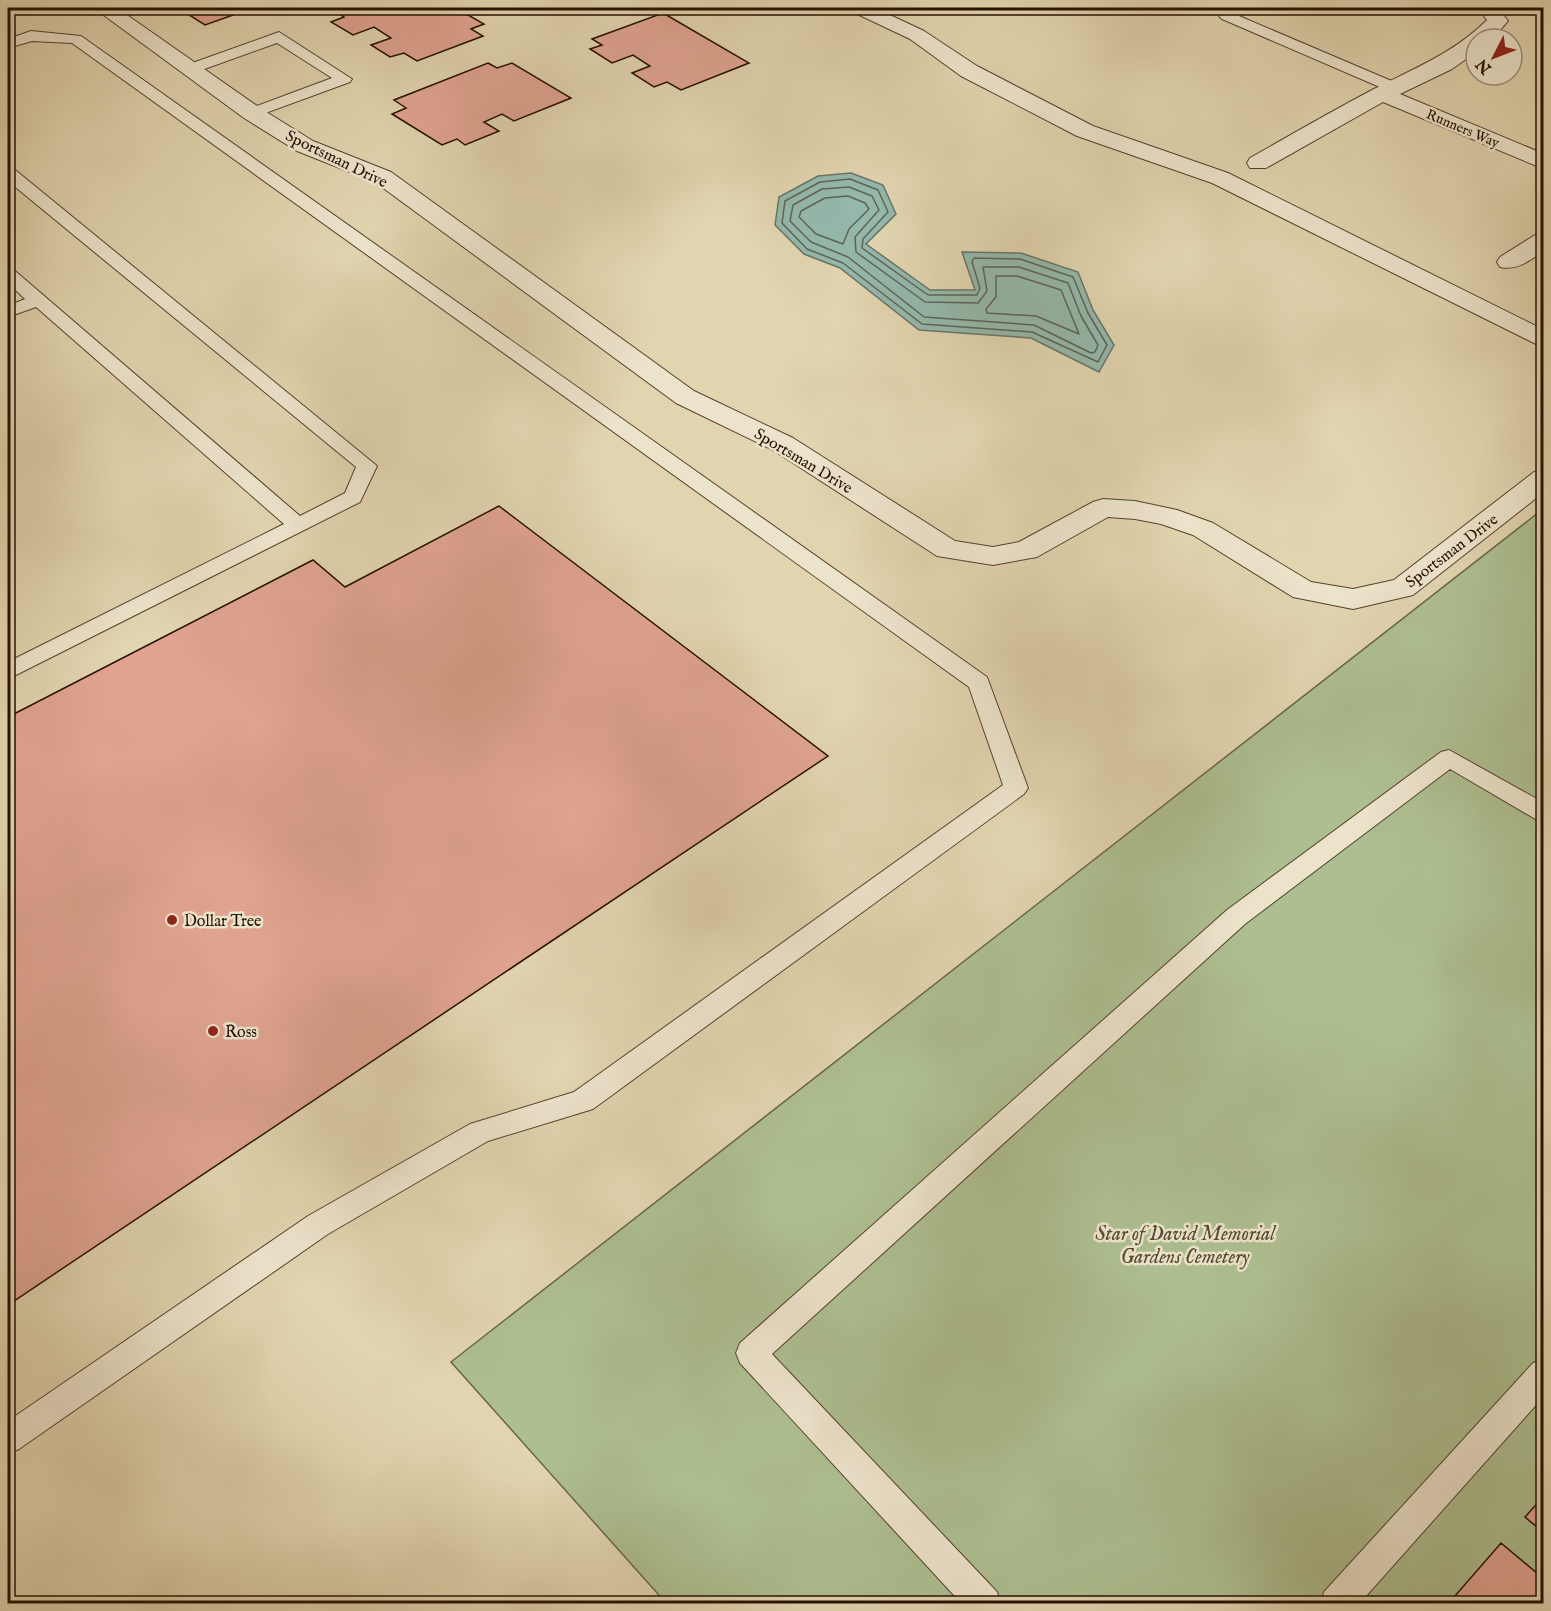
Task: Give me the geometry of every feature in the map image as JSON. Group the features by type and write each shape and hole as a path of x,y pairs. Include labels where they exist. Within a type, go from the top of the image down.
{"street":[{"name":"Sportsman Drive","path":"104,8 252,113 305,146 383,177 685,397 783,444 947,549 993,556 1027,550 1103,508 1136,510 1167,516 1203,529 1303,590 1353,599 1403,588 1544,478"},
{"path":"860,8 917,35 969,71 1084,131 1220,178 1544,340"},
{"path":"1488,8 1498,21 1492,27"},
{"path":"1258,163 1388,91 1444,64 1464,51"},
{"name":"Runners Way","path":"1388,91 1544,162"},
{"path":"1509,262 1544,240"}],"lane":[{"path":"8,15 17,8"},
{"path":"1243,8 1227,16 1388,91"},
{"path":"8,44 31,36 76,39 979,683 1016,788 583,1101 480,1132 318,1226 8,1439"},
{"path":"190,69 279,37 344,79 252,113"},
{"path":"8,173 368,466 353,497 8,670"},
{"path":"8,274 298,525"},
{"path":"8,312 38,300"},
{"path":"985,1604 752,1353 1236,917 1449,758 1544,815"},
{"path":"1336,1604 1544,1373"}],"green space":[{"name":"Star of David Memorial Gardens Cemetery","path":"1543,509 1543,1603 666,1603 451,1362"}],"water":[{"path":"851,173 883,185 896,214 866,244 930,290 975,290 962,252 1021,253 1078,272 1093,310 1114,345 1099,372 1031,338 919,330 840,268 804,254 775,225 779,197 818,176"}],"building":[{"path":"178,8 253,8 205,25"},
{"path":"352,8 456,8 484,24 471,29 483,36 417,61 404,53 390,57 371,45 391,38 374,27 353,35 331,22 344,17 338,13"},
{"path":"663,13 749,63 681,90 667,82 654,87 632,73 650,66 633,55 612,63 590,49 602,45 592,39"},
{"path":"488,63 497,68 512,63 571,98 514,121 502,114 484,122 499,131 465,145 457,139 442,145 392,114 406,108 394,100"},
{"name":"Ross","path":"499,506 828,756 8,1305 8,717 313,560 345,587"},
{"path":"1544,1496 1544,1533 1525,1517"},
{"path":"1501,1543 1544,1579 1544,1604 1448,1604"}],"place":[{"name":"Dollar Tree","path":"172,920"},
{"name":"Ross","path":"213,1031"}]}
